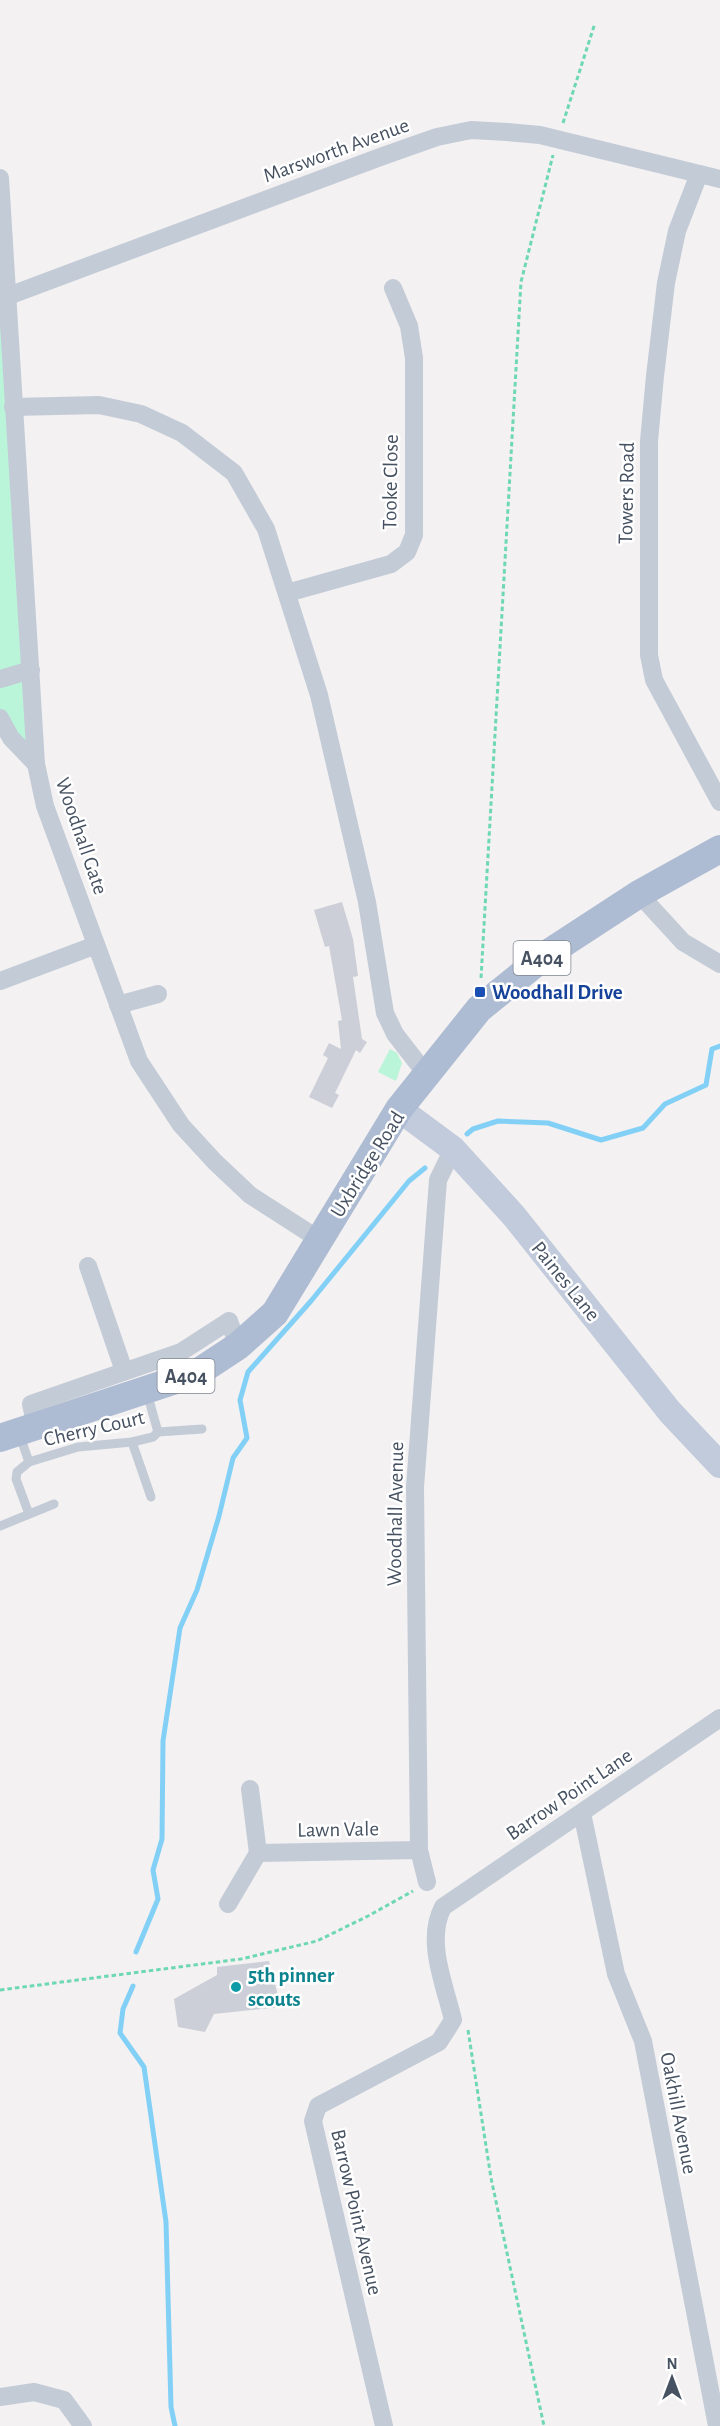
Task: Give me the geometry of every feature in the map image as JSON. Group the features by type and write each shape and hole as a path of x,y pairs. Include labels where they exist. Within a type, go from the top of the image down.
{"main road":[{"name":"Uxbridge Road","path":"18,1433 196,1373 238,1346 275,1313 399,1109 479,1010 547,954 639,894 720,849"}],"street":[{"name":"Marsworth Avenue","path":"4,298 437,137 471,130 540,135 720,179"},
{"name":"Towers Road","path":"699,174 676,231 666,284 655,376 649,441 649,655 654,681 720,802"},
{"name":"Woodhall Gate","path":"0,178 4,298 36,764 45,806 139,1061 182,1125 215,1162 250,1195 320,1240"},
{"name":"Tooke Close","path":"287,593 391,564 406,552 414,535 414,358 408,326 393,288"},
{"path":"13,407 99,405 141,414 182,433 234,473 266,529 322,706 367,902 385,1013 395,1034 426,1074"},
{"path":"0,679 31,670"},
{"path":"0,718 11,738 36,764"},
{"path":"639,894 683,942 720,964"},
{"path":"0,981 96,945"},
{"path":"118,1005 158,994"},
{"name":"Paines Lane","path":"399,1109 453,1149 516,1219 670,1412 720,1465"},
{"name":"Woodhall Avenue","path":"427,1882 419,1850 415,1487 438,1179 453,1149"},
{"path":"88,1266 123,1371"},
{"path":"18,1433 31,1404 181,1352 229,1321 238,1346"},
{"name":"Barrow Point Lane","path":"453,2020 435,1945 435,1922 442,1907 717,1726"},
{"path":"228,1904 258,1853 250,1789"},
{"name":"Oakhill Avenue","path":"582,1813 616,1974 642,2041 717,2426"},
{"name":"Lawn Vale","path":"258,1853 419,1850"},
{"name":"Barrow Point Avenue","path":"384,2426 313,2121 318,2106 440,2042 453,2020"},
{"path":"0,2397 34,2392 64,2400 83,2426"}],"lane":[{"name":"Cherry Court","path":"18,1433 29,1462 78,1447 132,1442 153,1437 158,1432 147,1390"},
{"path":"158,1432 202,1430"},
{"path":"132,1442 151,1497"},
{"path":"29,1462 17,1472 16,1479 29,1514"},
{"path":"0,1526 54,1504"}],"path":[{"path":"479,1010 521,282 558,139 595,23"},
{"path":"0,1990 241,1959 316,1941 368,1916 427,1882"},
{"path":"453,2020 463,2012 469,2034 491,2178 544,2426"}],"green space":[{"path":"0,299 36,764 0,718"},
{"path":"390,1049 397,1053 402,1063 396,1081 378,1072"}],"building":[{"path":"342,902 353,939 358,976 353,977 362,1039 367,1042 360,1053 356,1050 335,1093 339,1095 332,1108 309,1097 328,1058 323,1055 329,1043 341,1049 338,1021 342,1020 329,946 325,947 314,910"},
{"name":"5th pinner scouts","path":"269,1961 281,2007 214,2014 205,2032 178,2027 174,1999 217,1975 217,1967"}],"waterway":[{"path":"467,1134 473,1129 498,1121 548,1123 601,1140 643,1128 665,1104 706,1085 712,1049 720,1046"},
{"path":"136,1952 158,1899 153,1870 162,1839 163,1741 180,1628 197,1590 233,1458 247,1438 240,1400 248,1372 311,1301 409,1181 425,1168"},
{"path":"133,1986 123,2009 120,2033 144,2067 166,2222 171,2407 175,2426"}],"place":[{"name":"Woodhall Drive","path":"480,992"},
{"name":"5th pinner scouts","path":"236,1987"}]}
